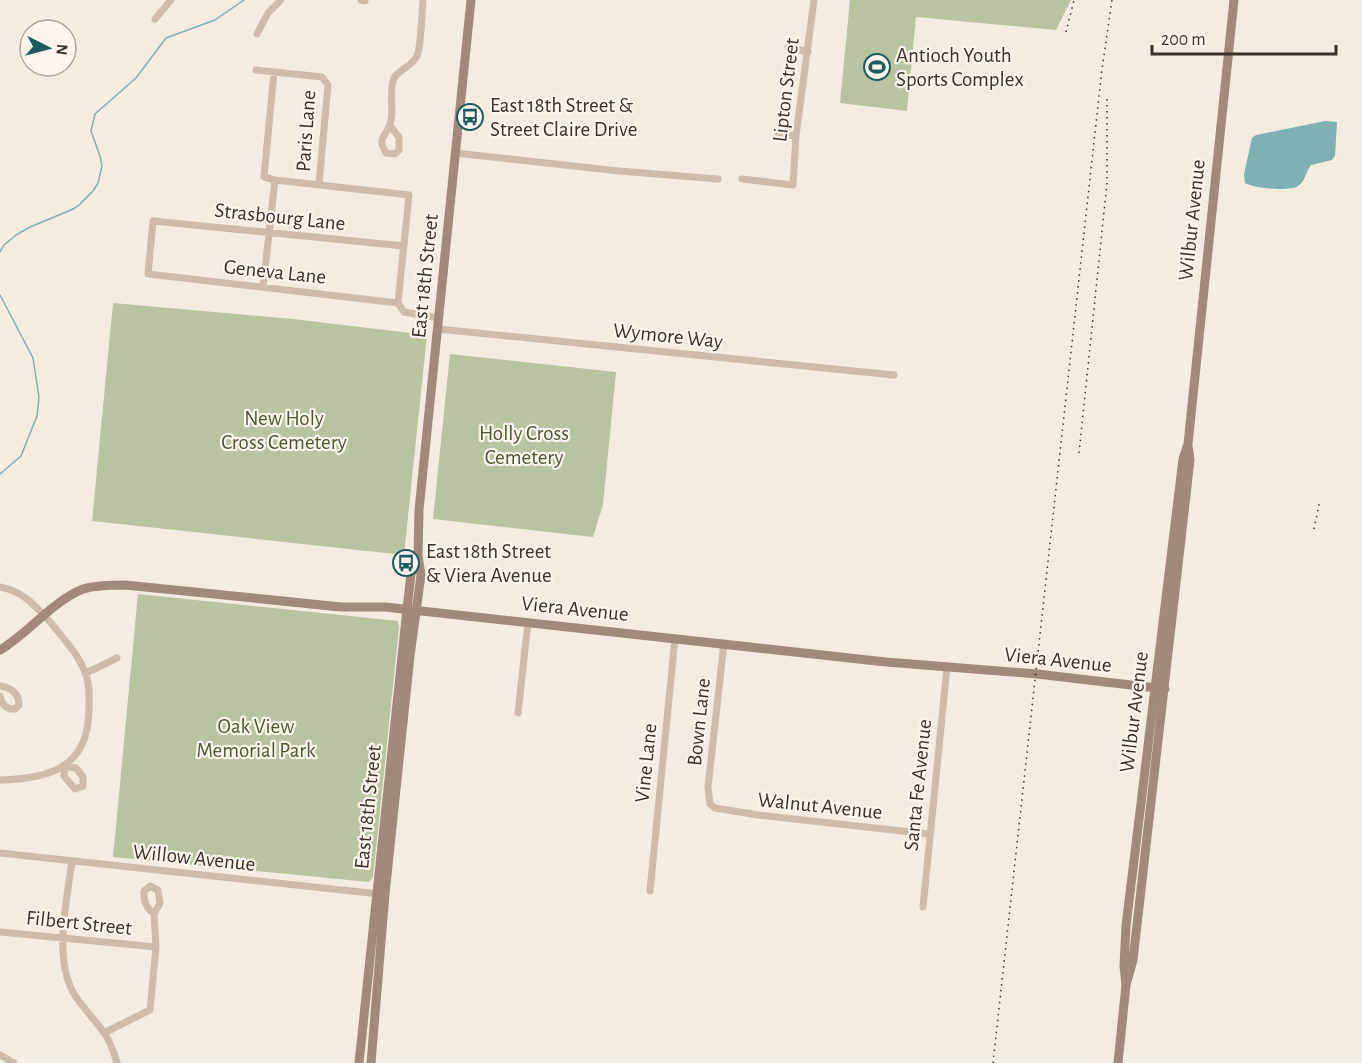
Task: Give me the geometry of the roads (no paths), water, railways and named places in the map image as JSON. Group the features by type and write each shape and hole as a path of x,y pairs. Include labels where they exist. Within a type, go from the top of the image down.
{"main road":[{"name":"East 18th Street","path":"359,1063 381,894 412,610 421,575 418,556 419,510 471,0"},
{"name":"Wilbur Avenue","path":"1118,1063 1126,985 1125,946 1140,857 1190,460 1188,444 1234,0"},
{"name":"Viera Avenue","path":"0,650 63,600 84,589 105,585 125,585 340,607 385,607 1160,688"},
{"name":"East 18th Street","path":"371,1063 381,894"}],"street":[{"path":"154,19 171,0"},
{"path":"257,34 268,13 280,0"},
{"path":"390,126 392,85 395,75 417,56 423,0"},
{"name":"Lipton Street","path":"742,179 793,185 796,136 814,0"},
{"path":"788,47 808,52"},
{"name":"Paris Lane","path":"256,70 322,77 328,85 319,184"},
{"path":"274,72 264,177 409,195 398,303"},
{"path":"778,133 796,136"},
{"path":"455,153 718,179"},
{"path":"263,287 275,180"},
{"name":"Strasbourg Lane","path":"148,274 153,221 404,246"},
{"name":"Geneva Lane","path":"148,274 398,303 404,312 439,318"},
{"name":"Wymore Way","path":"438,329 894,375"},
{"path":"0,587 15,590 26,597 44,616 77,657 86,673 89,692 86,737 78,755 52,774 0,780"},
{"path":"518,713 528,622"},
{"name":"Vine Lane","path":"650,891 675,638"},
{"name":"Bown Lane","path":"710,804 708,787 724,644"},
{"path":"86,673 117,658"},
{"name":"Santa Fe Avenue","path":"923,907 946,667"},
{"path":"0,687 12,689 19,705 10,710 5,707 0,696"},
{"name":"Walnut Avenue","path":"710,804 721,811 929,834"},
{"name":"Willow Avenue","path":"0,853 381,894"},
{"path":"72,861 63,937 64,968 75,996 105,1032 117,1063"},
{"path":"105,1032 150,1010 156,947 154,914"},
{"name":"Filbert Street","path":"0,932 156,947"},
{"path":"0,1055 14,1063"}],"water":[{"path":"1325,121 1337,122 1335,156 1332,160 1311,165 1302,182 1294,188 1271,189 1245,183 1244,174 1252,138 1256,135"}],"waterway":[{"path":"0,252 4,245 16,235 71,210 93,191 98,183 102,166 91,131 95,114 136,78 166,38 215,20 244,0"},
{"path":"0,295 33,358 39,397 37,416 21,456 0,474"}],"railway":[{"path":"1066,32 1074,0"},
{"path":"993,1063 1102,69 1112,0"},
{"path":"1079,453 1107,183 1107,97"},
{"path":"1314,529 1320,500"}],"place":[{"name":"Antioch Youth Sports Complex","path":"877,67"},
{"name":"East 18th Street & Street Claire Drive","path":"470,117"},
{"name":"East 18th Street & Viera Avenue","path":"406,563"}],"park label":[{"name":"New Holy Cross Cemetery","path":"284,430"},
{"name":"Holly Cross Cemetery","path":"524,445"},
{"name":"Oak View Memorial Park","path":"256,738"}]}
